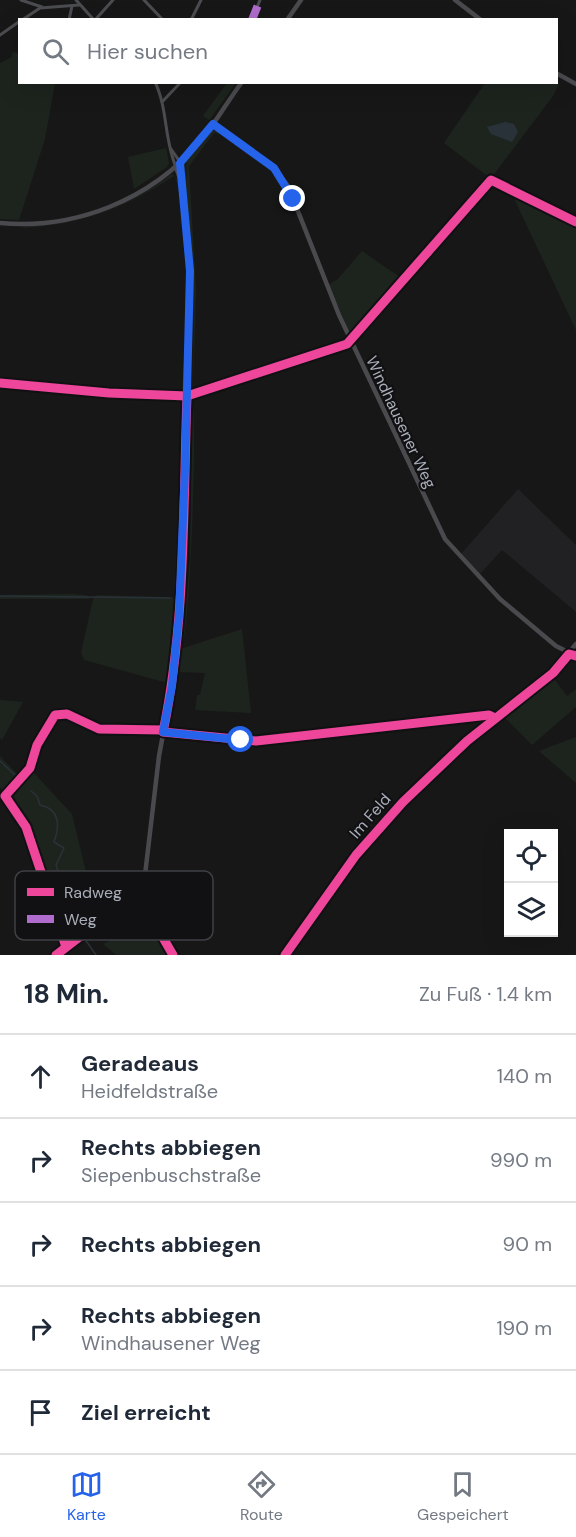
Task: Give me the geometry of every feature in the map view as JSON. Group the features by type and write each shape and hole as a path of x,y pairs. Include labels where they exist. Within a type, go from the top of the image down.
{"street":[{"path":"21,0 44,7 79,5"},
{"path":"76,0 92,18"},
{"path":"96,18 113,0"},
{"path":"144,0 161,18"},
{"path":"192,18 201,0"},
{"path":"253,18 260,0"},
{"path":"288,18 301,0"},
{"path":"455,0 478,18"},
{"path":"29,3 30,18"},
{"path":"69,18 72,6"},
{"path":"23,18 44,7"},
{"path":"0,35 18,22"},
{"path":"558,74 576,84"},
{"path":"146,871 163,731 172,686 183,549 190,271 183,187 178,165 171,149 162,102 155,84"},
{"path":"162,102 179,84"},
{"path":"0,224 47,223 93,213 125,201 178,165 213,124 241,84"},
{"name":"Windhausener Weg","path":"213,124 274,168 288,186 356,353 445,539 500,599 556,646 576,656"},
{"name":"Im Feld","path":"285,955 356,855 402,802 498,715 553,673 576,645"},
{"path":"34,751 52,718 60,714 71,715 99,729 163,731 256,741"},
{"path":"162,940 170,955"}],"shaded area":[{"path":"12,52 18,53 18,84 55,84 45,139 19,220 0,219 0,63 12,57"},
{"path":"558,81 559,84 553,96 492,177 486,175 444,143 484,84 558,84"},
{"path":"226,84 235,84 209,120 203,116"},
{"path":"505,122 514,124 518,132 512,142 491,134 487,127"},
{"path":"213,130 222,134 214,133 189,166 196,289 193,393 194,294 190,391 192,290 184,166 185,162 187,182 186,160"},
{"path":"166,148 169,163 167,167 134,189 128,157"},
{"path":"172,174 174,176 151,190 134,199 118,206 137,197"},
{"path":"176,180 184,207 188,275 185,391 182,394 187,286 185,231"},
{"path":"511,192 576,223 576,330"},
{"path":"71,221 42,226 21,228"},
{"path":"362,251 404,280 352,337 328,285 338,279"},
{"path":"192,397 194,442 192,523 188,603 182,646 190,559"},
{"path":"190,398 188,561 179,645"},
{"path":"183,401 182,496 177,594 174,591"},
{"path":"518,489 576,545 576,612 502,550 479,575 461,554"},
{"path":"0,595 87,595 90,599 0,599"},
{"path":"96,595 172,597 175,599 171,684 84,660 81,653 93,599"},
{"path":"242,629 251,713 195,710 197,695 200,695 205,673 178,672 180,649"},
{"path":"552,676 567,696 576,689 576,707 532,745 502,715"},
{"path":"0,700 23,702 2,740 0,738"},
{"path":"489,717 488,720 257,745 261,742"},
{"path":"576,737 576,783 539,751"},
{"path":"0,756 20,777 5,792 0,787"},
{"path":"32,771 72,814 86,871 42,871 29,827 8,797 28,772"},
{"path":"112,940 159,940 167,955 116,955 103,944"}],"waterway":[{"path":"0,596 170,598"},
{"path":"0,761 16,776"},
{"path":"31,791 37,796 40,805 51,810 57,819 54,842 64,848 56,865 58,871"},
{"path":"85,940 96,955"}],"marked path":[{"path":"253,18 260,0"}],"cycle path":[{"path":"0,383 109,393 187,396 347,344 491,180 576,222"},
{"path":"187,396 180,607 163,732 256,741 489,715 495,718"},
{"path":"285,955 356,855 403,802 467,741 553,673 569,654 576,656"},
{"path":"41,871 26,827 5,796 30,768 37,745 55,715 67,714 99,729 163,730"},
{"path":"64,940 66,947"},
{"path":"56,955 76,940"},
{"path":"164,940 173,955"}],"route":[{"path":"241,740 163,732 172,686 179,616 185,469 190,271 184,183 180,163 213,124 274,168 288,186 293,199"}]}
